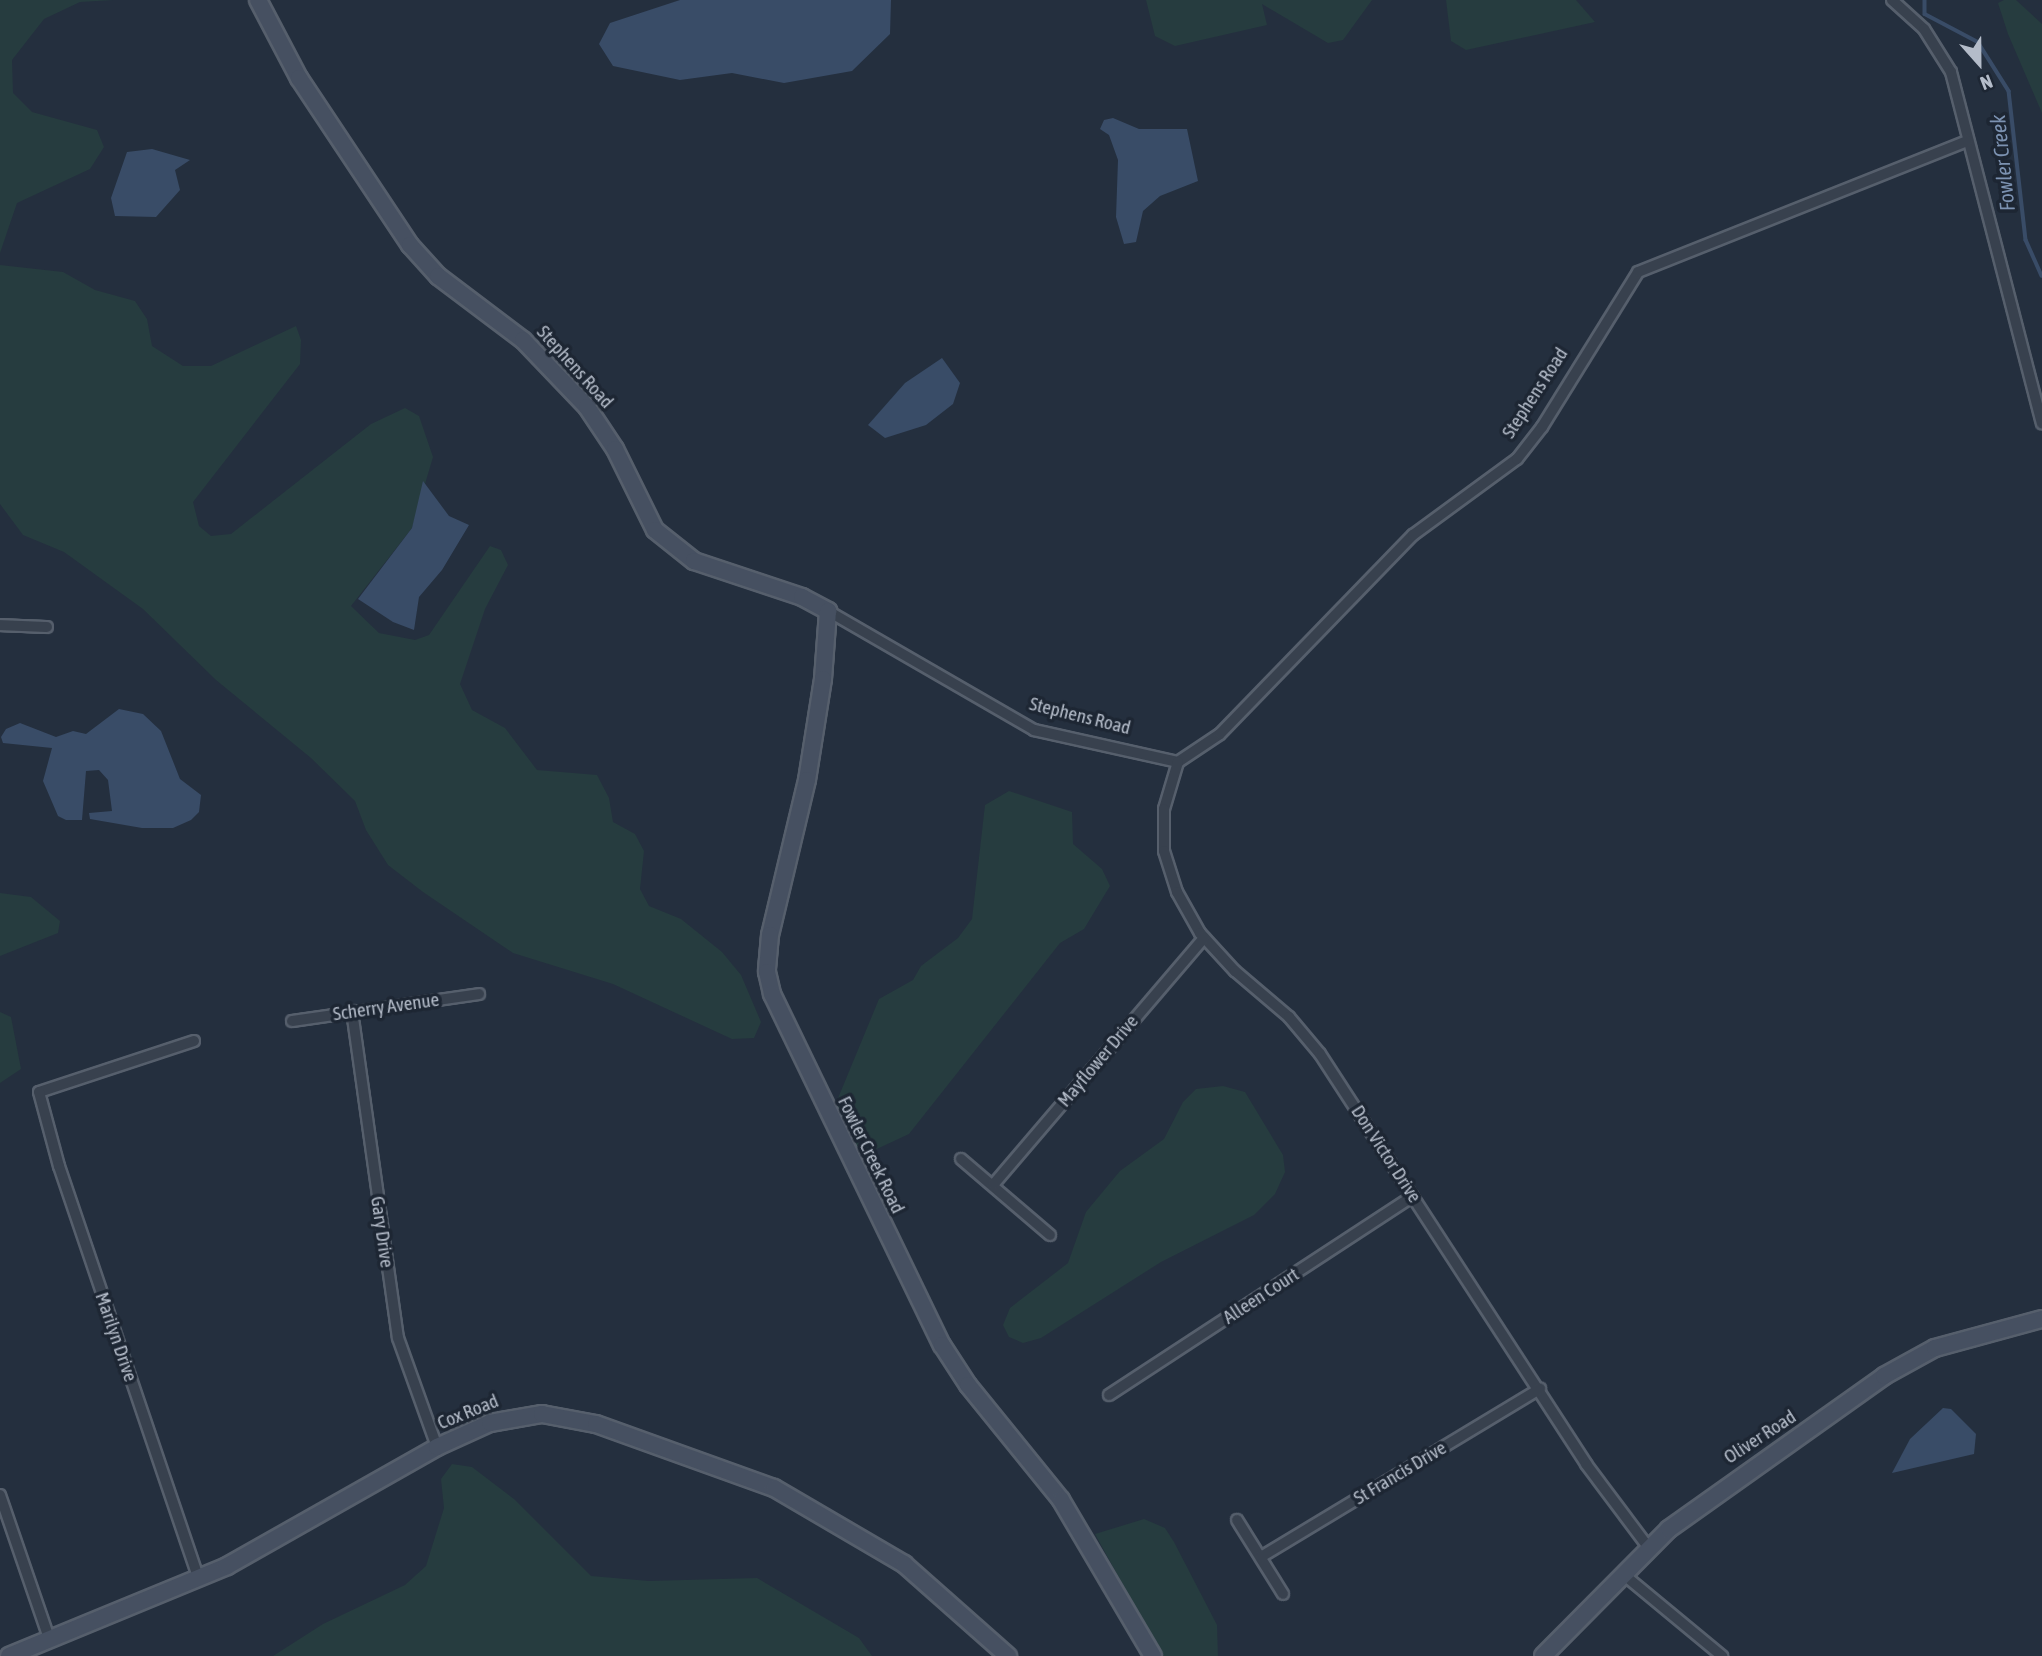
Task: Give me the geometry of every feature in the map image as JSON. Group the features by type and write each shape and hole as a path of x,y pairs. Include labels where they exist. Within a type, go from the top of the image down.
{"main road":[{"name":"Stephens Road","path":"263,1 299,78 410,246 438,276 523,340 587,407 615,449 655,530 694,561 802,597 828,611"},
{"name":"Fowler Creek Road","path":"828,611 824,679 807,780 769,936 767,972 772,994 942,1345 968,1385 1060,1500 1153,1656"},
{"name":"Oliver Road","path":"1543,1656 1648,1547 1717,1491 1907,1362 1963,1338 2042,1320"},
{"name":"Cox Road","path":"9,1656 199,1579 437,1447 490,1423 542,1414 596,1424 706,1461 774,1488 859,1535 929,1584 1008,1656"}],"street":[{"path":"1892,0 1924,29 1943,55 2042,423"},
{"name":"Stephens Road","path":"828,611 1034,730 1178,762 1220,734 1413,535 1517,459 1542,427 1638,272 1968,141"},
{"path":"0,625 47,627"},
{"name":"Don Victor Drive","path":"1178,762 1164,809 1164,851 1177,892 1204,938 1305,1033 1587,1464 1648,1547"},
{"name":"Mayflower Drive","path":"993,1185 1204,938"},
{"name":"Scherry Avenue","path":"292,1021 479,994"},
{"name":"Gary Drive","path":"352,1011 398,1338 437,1447"},
{"name":"Marilyn Drive","path":"194,1041 39,1093 59,1166 199,1579"},
{"path":"961,1159 1051,1235"},
{"name":"Alleen Court","path":"1110,1395 1413,1196"},
{"name":"St Francis Drive","path":"1261,1558 1540,1389"},
{"path":"0,1494 50,1638"},
{"path":"1237,1520 1283,1594"},
{"path":"1623,1574 1722,1656"}],"green space":[{"path":"0,0 114,0 80,2 44,19 12,60 13,93 32,112 97,130 104,147 90,169 17,203 0,253"},
{"path":"1146,0 1372,0 1343,40 1328,43 1262,4 1267,25 1175,46 1155,36"},
{"path":"1446,0 1576,0 1595,22 1466,50 1451,41"},
{"path":"2016,0 2042,24 2042,113 2008,34 1998,3"},
{"path":"0,265 63,272 95,290 135,301 147,319 152,346 183,366 211,366 296,326 301,340 300,364 193,502 199,526 211,536 231,534 371,424 405,408 419,416 433,457 412,528 351,606 379,633 415,640 429,635 490,546 501,550 508,565 485,609 460,684 472,710 505,728 537,770 597,775 609,798 613,822 635,834 644,851 640,889 649,906 681,919 722,952 741,975 761,1022 754,1038 732,1039 613,984 513,953 423,892 388,865 366,830 355,801 311,758 216,680 143,609 64,552 23,535 0,504"},
{"path":"1009,791 1072,812 1073,844 1102,869 1110,886 1084,929 1060,943 909,1134 851,1161 832,1123 836,1103 879,999 913,980 921,966 958,938 972,919 985,805"},
{"path":"0,893 31,897 60,921 58,933 0,956"},
{"path":"0,1012 11,1017 21,1069 0,1083"},
{"path":"1223,1086 1245,1092 1283,1155 1285,1172 1275,1194 1254,1215 1161,1262 1041,1338 1023,1343 1009,1337 1003,1325 1010,1308 1068,1263 1086,1212 1120,1171 1164,1139 1183,1102 1196,1089"},
{"path":"452,1464 472,1467 514,1499 591,1576 649,1581 757,1578 859,1638 872,1656 273,1656 323,1624 405,1585 426,1566 444,1508 441,1479"},
{"path":"1144,1519 1165,1528 1174,1542 1217,1625 1218,1656 1162,1656 1095,1534"}],"water":[{"path":"680,0 891,0 890,34 852,71 784,83 732,73 680,80 613,66 599,44 610,23"},
{"path":"1113,118 1139,129 1187,129 1198,181 1160,196 1143,211 1136,242 1124,244 1116,217 1118,160 1109,135 1100,129 1104,120"},
{"path":"152,149 190,160 175,170 180,190 156,217 115,216 111,198 127,152"},
{"path":"942,358 960,383 953,404 926,425 885,438 868,425 905,383"},
{"path":"423,481 449,516 469,525 442,570 419,597 414,630 393,622 358,599 412,528"},
{"path":"119,709 143,714 161,731 180,779 201,795 199,812 191,820 173,828 142,828 90,819 89,813 112,811 108,780 99,770 86,771 82,820 66,820 58,816 43,781 52,748 3,743 1,737 6,729 20,723 56,737 73,731 86,734"},
{"path":"1943,1408 1951,1409 1976,1434 1974,1454 1892,1473 1910,1439"}],"waterway":[{"name":"Fowler Creek","path":"1925,0 1925,14 1978,42 2009,91 2026,240 2042,276"}]}
